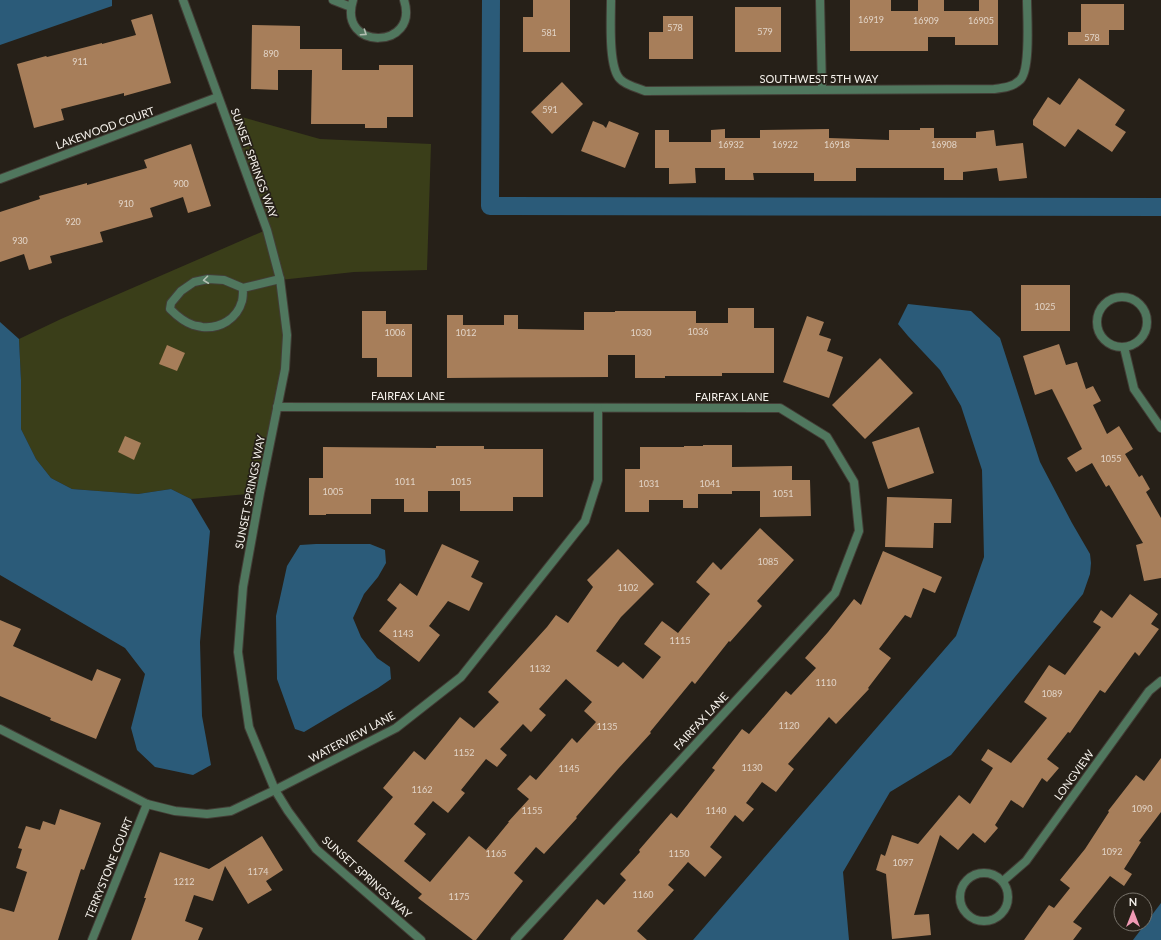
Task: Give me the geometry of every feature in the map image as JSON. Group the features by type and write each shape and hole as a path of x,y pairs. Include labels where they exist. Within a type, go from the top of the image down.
{"street":[{"name":"SUNSET SPRINGS WAY","path":"183,0 267,230 280,280 287,335 285,369 243,587 238,652 249,727 275,790 288,811 316,849 421,940"},
{"path":"333,0 352,3 351,16 354,25 361,33 369,37 379,39 388,37 397,32 403,25 406,16 404,0"},
{"name":"SOUTHWEST 5TH WAY","path":"611,0 612,52 614,65 620,79 630,86 645,91 1007,88 1020,80 1025,72 1027,59 1027,0"},
{"path":"820,0 822,89"},
{"name":"LAKEWOOD COURT","path":"0,179 218,97"},
{"path":"243,288 243,300 239,308 233,317 221,325 210,328 194,326 177,316 170,309 171,303 181,291 194,282 208,279 224,280 243,288 280,280"},
{"path":"1121,297 1136,300 1146,312 1148,320 1144,335 1132,345 1124,347 1115,346 1107,342 1101,336 1097,319 1100,310 1105,303 1112,299 1121,297"},
{"path":"1124,347 1134,389 1161,428"},
{"name":"FAIRFAX LANE","path":"277,407 780,408 827,437 854,482 859,531 834,593 515,940"},
{"name":"WATERVIEW LANE","path":"0,729 147,804 175,811 207,814 231,811 396,728 461,677 585,521 598,480 598,408"},
{"name":"LONGVIEW","path":"1003,881 1026,861 1149,691 1161,681"},
{"name":"TERRYSTONE COURT","path":"92,940 147,804"},
{"path":"983,872 998,876 1003,881 1009,895 1005,910 1000,916 994,920 978,921 971,918 966,913 960,898 964,884 969,878 975,874 983,872"}],"green space":[{"path":"224,112 320,139 431,144 427,270 354,272 280,280 285,369 260,493 191,499 171,489 138,494 72,489 51,478 36,459 21,429 19,339 61,319 266,230"}],"water":[{"path":"0,0 112,0 112,6 0,45"},
{"path":"908,304 971,311 1000,338 1040,462 1090,554 1090,574 1083,594 951,755 890,792 843,872 849,940 693,940 956,636 984,557 982,470 961,406 940,370 898,324"},
{"path":"0,322 19,339 21,429 36,459 51,478 72,489 138,494 171,489 191,499 210,531 200,642 202,716 211,765 193,775 155,767 137,750 131,728 145,674 125,648 0,575"},
{"path":"370,544 385,550 386,563 378,577 364,594 353,618 361,637 377,658 390,667 391,679 304,732 295,729 277,679 276,616 287,566 300,545"},
{"path":"1161,903 1161,940 1133,940 1139,932 1153,932 1153,914"}],"building":[{"path":"533,0 570,0 570,52 523,52 523,17 533,17"},
{"path":"850,0 891,0 891,11 918,11 918,0 944,0 944,11 979,11 979,0 998,0 998,45 955,45 955,37 928,37 928,51 850,51"},
{"path":"1081,4 1124,4 1124,30 1109,30 1109,45 1068,45 1068,32 1081,32"},
{"path":"735,7 781,7 781,52 735,52"},
{"path":"152,14 171,83 124,96 124,93 61,109 64,120 34,128 17,64 136,35 131,20"},
{"path":"663,16 693,16 693,59 649,59 649,32 663,32"},
{"path":"252,25 300,26 300,49 342,49 342,70 379,70 379,65 413,65 413,117 387,117 387,128 365,128 365,124 311,124 312,70 278,70 278,90 251,89"},
{"path":"1079,78 1125,110 1115,125 1126,132 1112,152 1078,129 1065,147 1033,125 1033,120 1048,97 1060,105"},
{"path":"562,82 583,104 552,134 531,112"},
{"path":"593,121 603,125 606,128 609,121 639,133 625,168 581,151"},
{"path":"920,128 934,128 934,138 976,138 976,132 994,130 996,146 1023,143 1027,178 999,181 997,168 963,172 963,180 944,180 944,168 856,168 856,181 814,181 814,173 753,173 754,180 725,180 725,168 695,168 696,183 669,184 669,168 655,168 655,130 669,130 669,142 711,142 711,130 725,129 725,138 760,138 760,130 829,129 829,138 889,140 889,130 920,130"},
{"path":"191,144 211,206 188,213 183,197 150,208 153,217 100,232 103,242 50,256 52,263 29,270 24,254 0,262 0,212 40,199 39,196 87,183 87,185 147,168 144,160"},
{"path":"1021,285 1070,285 1070,331 1021,331"},
{"path":"728,308 754,308 754,328 774,328 774,373 722,373 722,376 665,376 665,378 635,378 635,355 608,355 608,377 447,378 447,315 463,315 463,325 504,325 504,315 518,315 518,329 584,330 584,312 696,311 696,323 728,323"},
{"path":"362,311 386,311 386,324 412,324 412,377 377,377 377,358 362,358"},
{"path":"807,316 824,322 819,335 831,339 827,351 843,357 829,398 783,382"},
{"path":"1059,344 1066,365 1077,362 1086,389 1093,386 1101,401 1093,405 1107,434 1119,426 1133,449 1125,454 1139,477 1142,475 1150,489 1146,492 1161,518 1161,578 1144,581 1136,545 1143,543 1109,485 1106,487 1092,463 1076,472 1067,458 1082,449 1052,389 1035,395 1023,356"},
{"path":"167,345 185,353 177,371 159,364"},
{"path":"880,358 913,393 865,439 832,405"},
{"path":"919,427 934,473 888,489 872,442"},
{"path":"125,436 141,443 134,460 118,452"},
{"path":"703,445 732,445 732,467 792,466 792,480 810,480 811,516 760,517 760,491 732,491 732,494 698,494 698,508 683,508 683,500 649,500 649,512 625,512 625,469 640,469 640,447 684,447"},
{"path":"436,446 484,446 484,449 543,449 543,497 513,497 513,511 460,511 460,491 428,491 428,512 404,512 404,499 371,499 371,514 309,515 309,478 323,478 323,447 436,448"},
{"path":"887,497 952,499 951,523 934,523 933,548 885,547"},
{"path":"760,528 794,560 757,601 762,606 730,642 729,641 695,684 692,681 650,732 651,733 576,817 577,818 544,854 536,847 514,873 523,881 476,940 473,940 418,898 422,894 357,841 393,797 383,788 414,751 425,760 460,717 474,728 499,702 488,692 556,615 568,623 593,587 587,580 618,549 654,584 621,617 596,651 618,667 623,662 643,679 661,657 644,644 662,621 678,633 710,594 696,582 713,562 721,570","holes":["566,679 592,702 584,711 596,722 577,743 572,738 536,780 530,775 517,789 529,799 508,822 486,850 469,836 430,882 404,861 426,834 414,824 433,801 448,813 465,793 461,790 486,759 497,767 507,755 500,749 523,724 531,732 546,715 539,709"]},
{"path":"442,544 479,561 471,577 483,583 469,611 448,601 429,626 440,635 419,662 379,631 397,608 387,600 400,583 417,596"},
{"path":"883,551 942,577 935,593 923,588 911,618 905,615 879,649 891,658 868,688 869,689 836,724 829,717 788,764 794,769 776,792 762,782 746,803 754,809 743,822 735,815 710,847 722,857 705,877 688,862 668,885 674,890 637,931 647,940 563,940 597,899 604,905 626,880 620,874 640,852 639,850 671,813 677,818 715,770 712,768 742,729 749,734 786,691 791,695 816,668 805,658 854,599 861,605"},
{"path":"1130,594 1158,614 1151,624 1159,629 1139,656 1135,652 1105,693 1100,690 1070,733 1068,732 1047,759 1059,768 1047,782 1042,778 1023,808 1011,800 995,825 998,828 985,843 973,833 958,850 940,835 914,915 929,914 931,935 892,939 886,874 876,870 881,854 885,856 892,835 918,844 959,795 970,804 993,768 981,760 988,749 1011,763 1047,718 1024,702 1049,665 1065,675 1101,627 1093,622 1101,610 1112,618"},
{"path":"0,620 21,629 13,646 92,681 97,669 121,679 96,739 50,720 51,718 0,696"},
{"path":"1161,758 1161,812 1139,841 1141,842 1124,869 1132,874 1124,886 1110,876 1073,922 1082,928 1073,940 1024,940 1049,905 1054,908 1070,888 1060,880 1085,849 1109,812 1108,811 1136,775 1144,781"},
{"path":"60,809 101,823 84,870 81,869 58,940 0,940 0,908 14,912 27,872 16,868 22,849 18,848 26,826 40,830 43,821 55,825"},
{"path":"262,836 283,870 266,881 272,890 248,904 225,866 213,901 194,895 185,921 203,928 198,940 131,940 160,852 209,869"}],"waterway":[{"path":"491,0 490,206 1161,207"}]}
